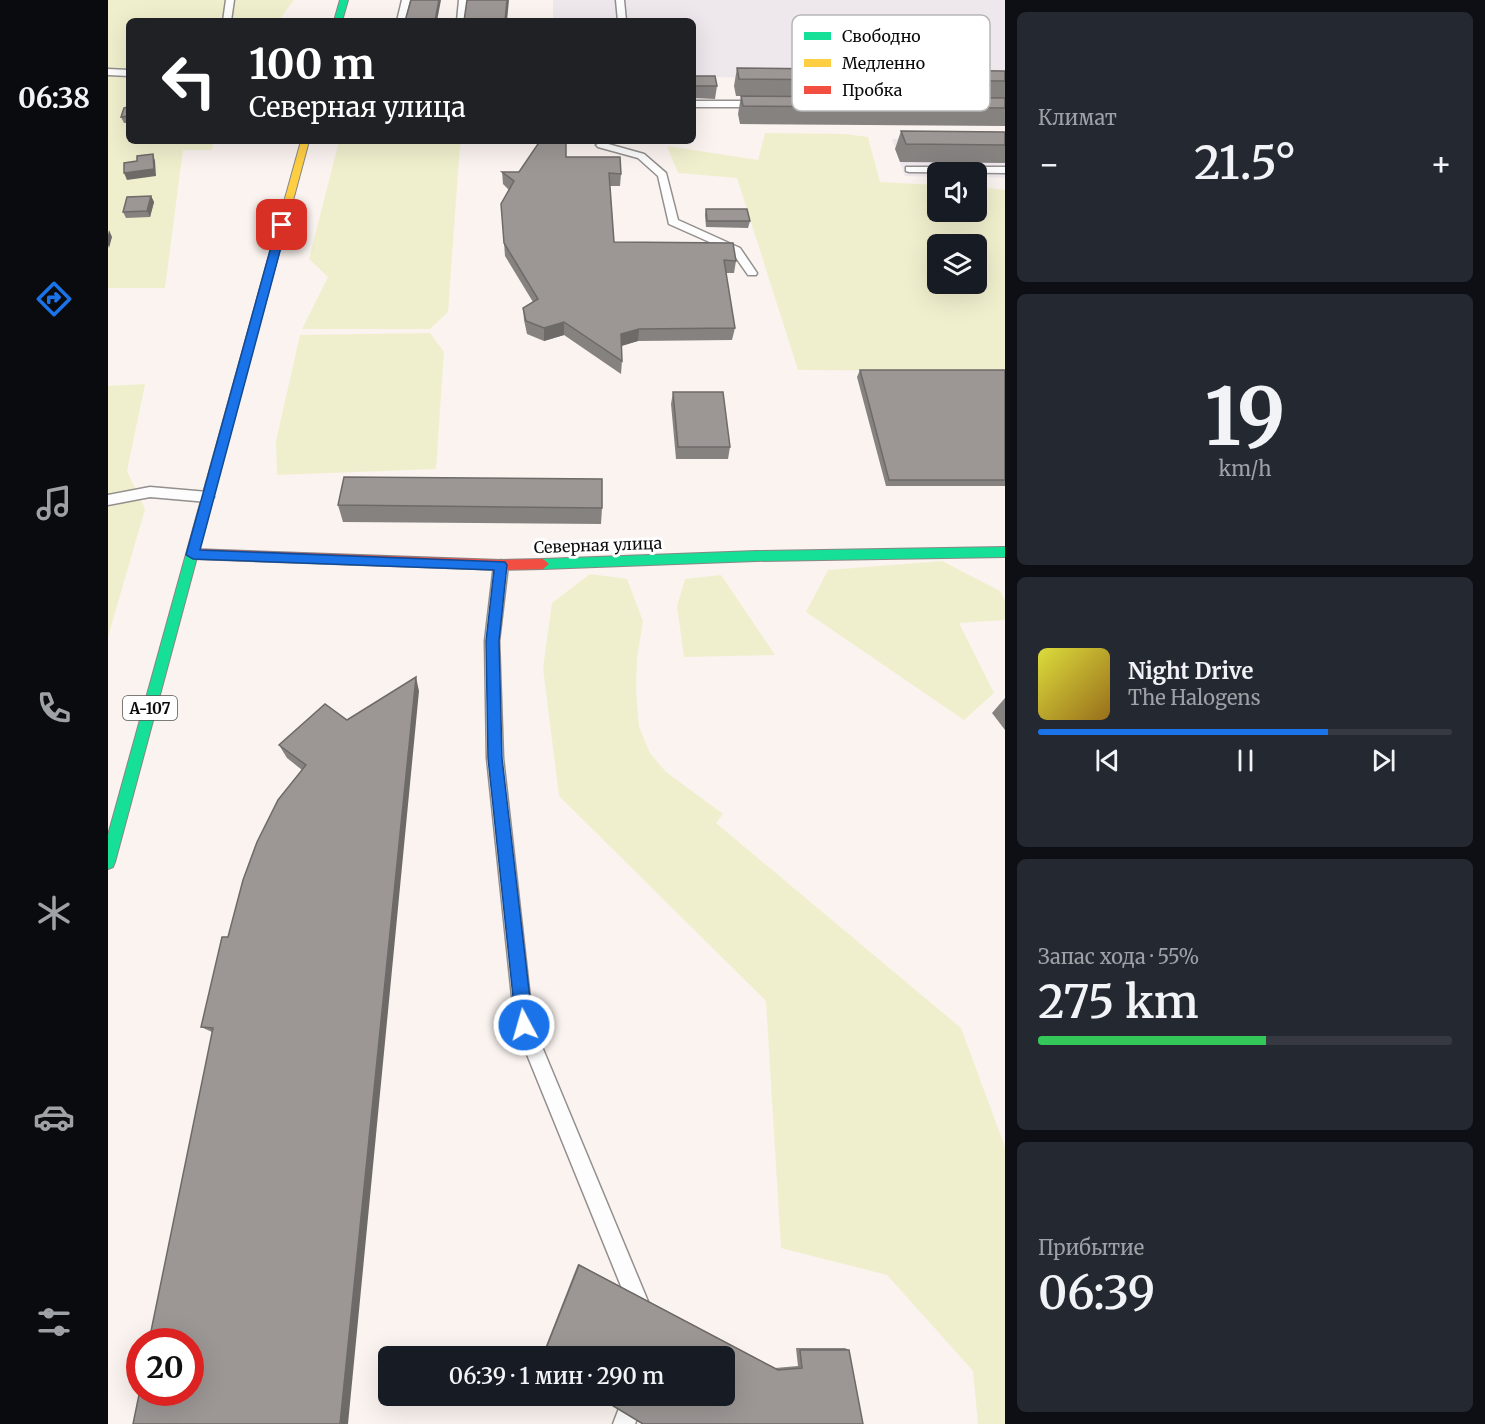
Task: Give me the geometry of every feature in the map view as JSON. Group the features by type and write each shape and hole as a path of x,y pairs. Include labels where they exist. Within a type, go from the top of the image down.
{"main road":[{"path":"339,18 344,0"},
{"name":"А-107","path":"108,862 304,144"},
{"name":"Северная улица","path":"193,555 501,565 756,556 1005,552"}],"lane":[{"path":"227,18 230,0"},
{"path":"402,18 406,0"},
{"path":"461,18 463,0"},
{"path":"620,0 622,18"},
{"path":"108,72 126,73"},
{"path":"696,104 771,104"},
{"path":"601,145 641,156 663,175 673,222 736,250 752,273"},
{"path":"909,169 1005,170"},
{"path":"108,500 150,492 208,497"},
{"path":"501,565 492,641 495,758 524,1025 645,1322"},
{"path":"624,1424 631,1406"}],"shaded area":[{"path":"553,0 1005,0 1005,79 990,79 990,15 792,15 792,78 696,77 696,18 553,18"},
{"path":"892,139 1005,140 1005,178 987,177 987,162 927,162 927,177 905,176"}],"green space":[{"path":"108,0 294,0 280,18 126,18 126,144 213,144 212,150 183,150 165,288 108,288"},
{"path":"765,133 845,134 868,137 880,182 927,184 927,222 987,222 987,188 1005,190 1005,371 798,370 737,178 678,173 667,146 758,160"},
{"path":"338,144 463,144 460,145 448,312 430,329 302,329 328,277 309,259"},
{"path":"430,333 444,352 436,469 277,475 276,441 300,335"},
{"path":"145,384 127,471 145,509 108,637 108,386"},
{"path":"942,561 1000,591 1005,601 1005,620 959,623 994,693 964,720 806,612 828,570"},
{"path":"590,574 627,579 643,621 637,658 636,690 639,727 650,753 666,772 723,814 716,823 961,1028 1005,1147 1005,1424 978,1424 973,1371 887,1275 781,1248 766,1001 559,796 543,668 552,603"},
{"path":"721,575 775,655 684,657 677,606 685,579"}],"building":[{"path":"411,0 439,0 436,18 406,18"},
{"path":"467,0 507,0 505,18 464,18"},
{"path":"737,68 792,69 792,79 739,79"},
{"path":"990,71 1005,71 1005,81 990,81"},
{"path":"696,76 715,76 717,86 696,86"},
{"path":"741,96 792,96 792,106 743,106"},
{"path":"990,98 1005,98 1005,108 990,108"},
{"path":"126,108 126,116 121,117"},
{"path":"901,131 1005,132 1005,145 906,144"},
{"path":"538,144 566,144 566,157 620,157 621,174 609,173 614,242 733,243 736,261 724,260 735,328 639,329 621,334 622,361 564,322 544,328 526,321 523,308 538,299 504,243 501,204 514,181 502,172 519,172"},
{"path":"153,154 154,169 124,173 124,163 137,161 137,156"},
{"path":"151,196 147,211 123,212 127,197"},
{"path":"706,209 747,209 750,221 707,221"},
{"path":"860,370 1005,370 1005,480 889,480"},
{"path":"673,392 723,392 730,447 678,447"},
{"path":"344,477 602,479 602,508 338,505"},
{"path":"416,677 340,1424 133,1424 137,1406 204,1406 204,1328 152,1328 213,1028 201,1027 222,937 228,937 243,880 257,842 278,800 306,765 279,745 325,704 347,720"},
{"path":"579,1265 733,1346 547,1346"},
{"path":"735,1347 778,1370 802,1368 800,1350 849,1350 863,1424 643,1424 613,1406 735,1406"}],"traffic: fast":[{"path":"339,18 344,0"},
{"path":"108,862 248,349"},
{"path":"543,564 756,556 1005,552"}],"traffic: slow":[{"path":"248,349 304,144"}],"traffic: jam":[{"path":"193,554 501,565 543,564"}],"route":[{"path":"282,225 193,555 501,565 492,641 495,758 524,1025"}]}
